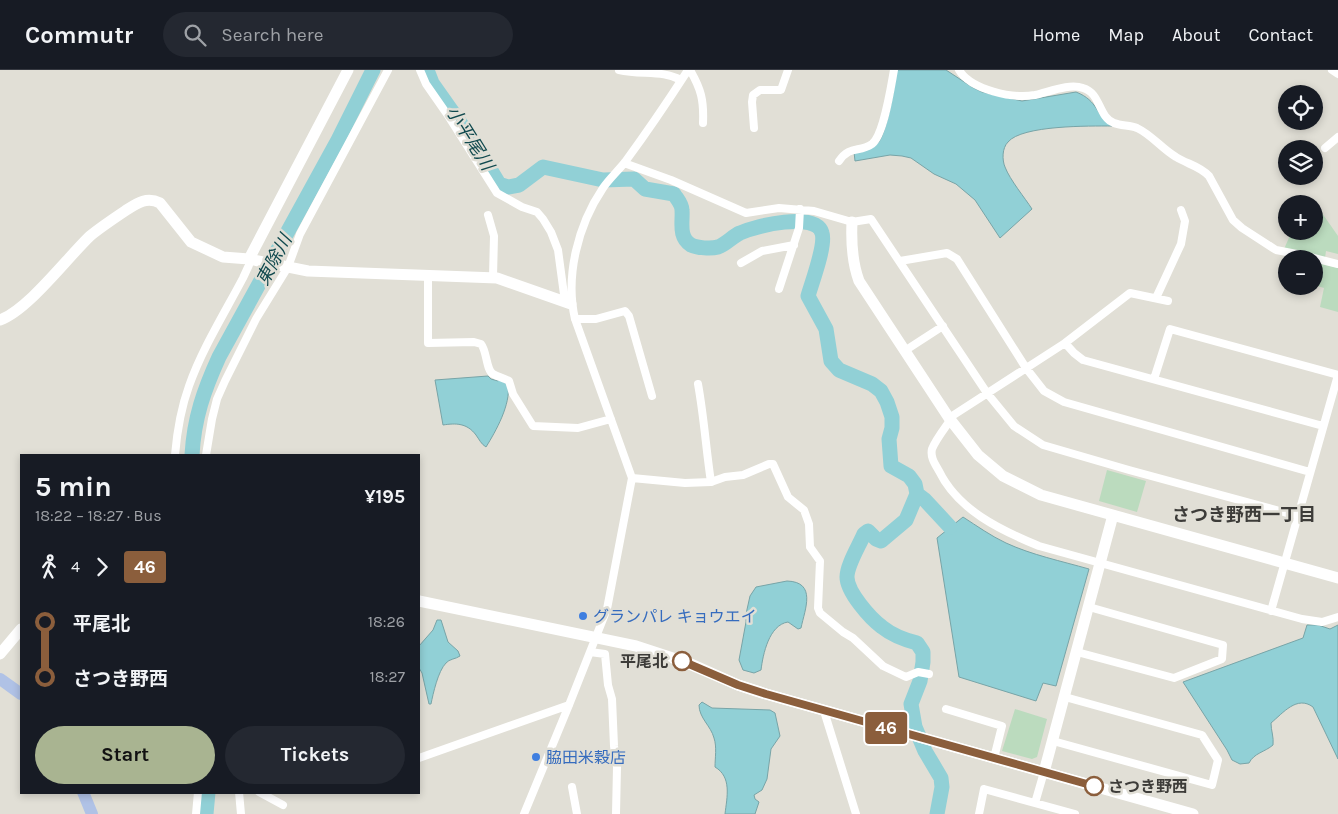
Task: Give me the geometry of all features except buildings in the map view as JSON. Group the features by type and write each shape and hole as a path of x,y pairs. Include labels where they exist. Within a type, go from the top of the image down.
{"main road":[{"path":"0,679 20,693"},
{"path":"84,794 92,814"}],"street":[{"path":"176,454 181,412 188,386 198,363 348,70"},
{"path":"206,454 217,399 225,381 256,319 286,267 300,234 388,70"},
{"path":"420,70 426,84 497,193 522,207 537,212 551,232 558,250 568,303 632,478 607,609 570,705 524,814"},
{"path":"619,70 634,73 664,72 674,75 681,80"},
{"path":"568,303 573,267 581,232 591,210 603,188 624,162 689,70 698,83 704,104 703,123"},
{"path":"754,128 753,95 760,90 781,90 788,70"},
{"path":"839,161 845,153 871,144 876,139 884,120 894,70"},
{"path":"960,70 963,77 976,86 1024,97 1074,86 1084,88 1095,95 1106,117 1114,123 1140,129 1178,158 1203,170 1209,176 1233,220 1242,228 1276,250 1302,254 1338,264"},
{"path":"1332,70 1338,74"},
{"path":"1324,148 1338,137"},
{"path":"624,162 671,180 746,213 779,208 814,210 852,222 872,219 987,393 1014,426 1043,445 1298,516"},
{"path":"0,320 10,317 32,297 106,223 140,201 153,200 160,203 192,242 224,257 252,260 308,271 494,277 568,303"},
{"path":"779,289 799,228 800,210"},
{"path":"1156,298 1182,244 1185,221 1181,210"},
{"path":"488,215 494,236 494,277"},
{"path":"852,222 851,253 859,281 950,418 978,455 1003,476 1041,495 1337,576"},
{"path":"741,263 762,251 794,245"},
{"path":"900,261 947,253 958,259 1026,368 1044,391 1064,402 1310,472"},
{"path":"428,275 428,343 474,342 481,344 485,348 489,370 492,374 509,381 513,394 533,426 578,428 611,420"},
{"path":"1168,301 1130,293 1065,343 950,418 932,450 932,458 946,486 980,516 1006,532 1039,546 1310,621 1322,622 1338,618"},
{"path":"575,319 596,318 625,311 630,316 652,396"},
{"path":"906,350 943,326"},
{"path":"1154,379 1170,329 1338,375 1271,611"},
{"path":"1065,343 1074,354 1083,360 1323,426"},
{"path":"698,384 705,422 705,443 711,482"},
{"path":"632,478 685,483 711,482 725,477 743,475 768,464 773,464 788,497 804,510 808,517 810,547 820,561 818,608 820,613 853,638 883,666 906,676 918,672 929,674"},
{"path":"1035,803 1113,515"},
{"path":"420,601 636,646 691,664 738,685 824,711 1193,814"},
{"path":"1077,652 1174,678 1222,659 1223,645 1089,607"},
{"path":"0,654 20,631"},
{"path":"590,652 605,654 608,686 612,700 617,767 616,814"},
{"path":"1053,741 1212,785 1218,760 1202,735 1065,697"},
{"path":"420,758 570,705"},
{"path":"946,710 1002,726 994,758"},
{"path":"824,711 856,814"},
{"path":"572,787 577,814"},
{"path":"978,814 984,789 1075,814"},
{"path":"196,814 198,794"},
{"path":"239,794 241,814"},
{"path":"264,794 283,805"}],"green space":[{"path":"1323,214 1338,236 1338,254 1326,251 1325,258 1323,258 1323,250 1284,249 1288,240 1323,240"},
{"path":"1323,264 1338,268 1338,312 1320,307 1324,288"},
{"path":"1107,470 1146,481 1137,512 1099,501"},
{"path":"1015,709 1047,719 1037,757 1032,759 1002,751"}],"water":[{"path":"897,70 946,70 982,92 1022,101 1076,92 1089,100 1102,117 1112,126 1041,129 1016,136 1008,142 1003,154 1005,167 1032,209 1000,238 975,200 956,184 934,174 911,158 890,155 855,161 854,152 876,145 884,132"},
{"path":"488,376 498,381 499,379 508,385 508,392 502,417 486,447 469,428 457,424 443,425 435,380"},
{"path":"963,517 1006,543 1047,558 1089,569 1056,686 1043,683 1036,701 959,677 937,538"},
{"path":"787,581 802,586 806,591 807,598 801,628 798,629 788,622 781,624 768,641 761,670 754,673 743,670 739,660 750,596 756,587"},
{"path":"437,620 441,620 448,642 458,651 460,656 449,661 443,667 436,683 431,704 429,704 420,670 420,645 433,630"},
{"path":"1307,625 1318,625 1330,629 1338,625 1338,759 1313,707 1301,703 1285,710 1271,723 1273,745 1254,757 1249,763 1240,764 1232,760 1183,682 1303,638"},
{"path":"702,702 712,708 770,710 775,713 780,736 771,749 767,779 762,790 754,795 755,799 759,802 755,814 725,814 726,782 724,776 715,767 715,741 701,714 699,705"}],"waterway":[{"name":"東除川","path":"192,454 195,429 201,404 219,357 338,140 373,70"},
{"name":"小平尾川","path":"427,70 432,83 473,141 499,184 508,187 519,185 543,167 603,180 634,179 645,189 674,194 682,208 684,238 691,245 700,247 718,247 737,234 758,227 784,222 797,221 809,223 817,226 822,233 822,246 808,296 826,329 831,361 839,370 872,384 881,391 892,417 889,439 891,466 909,476 915,484 917,494 906,520 881,541 868,531 864,534 851,561 847,577 855,597 871,618 890,632 903,639 917,643 923,652 920,681 911,704 915,727 925,751 941,778 942,787 937,814"},
{"path":"917,494 950,527"},
{"name":"東除川","path":"206,814 208,794"}],"bus line":[{"name":"46","path":"682,661 738,685 766,694 1094,786"}],"place":[{"name":"グランパレ キョウエイ","path":"583,616"},
{"name":"平尾北","path":"682,661"},
{"name":"脇田米穀店","path":"536,757"},
{"name":"さつき野西","path":"1094,786"}],"district":[{"name":"さつき野西一丁目","path":"1244,515"}]}
